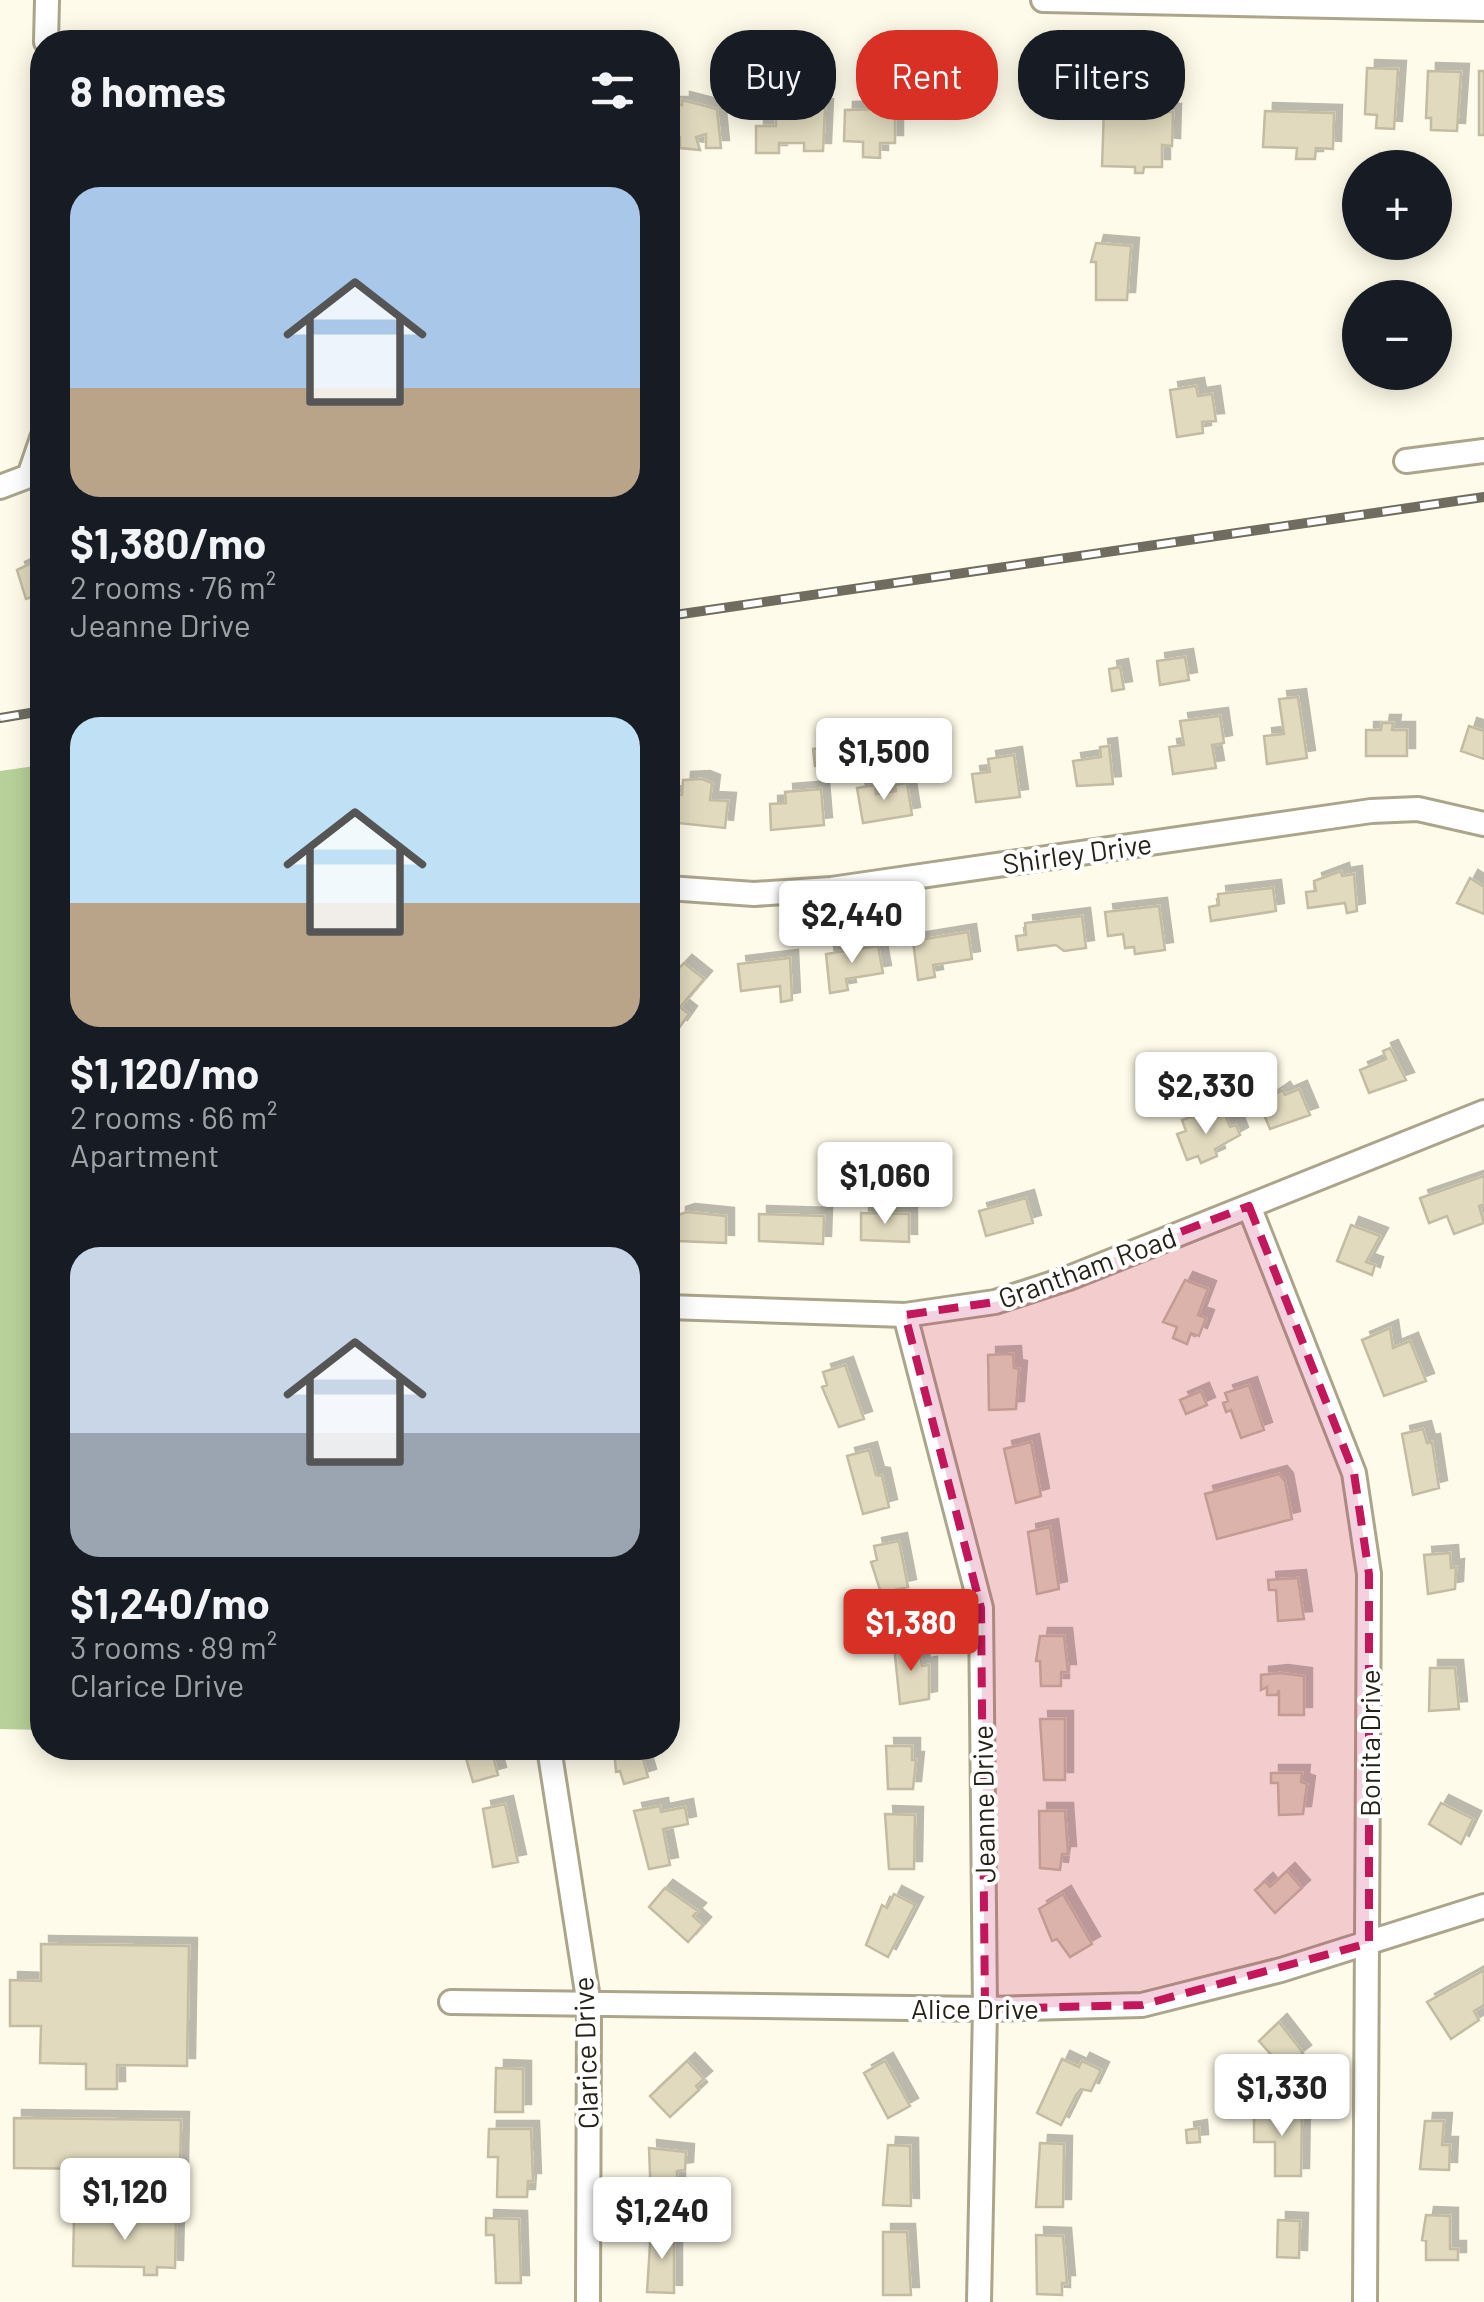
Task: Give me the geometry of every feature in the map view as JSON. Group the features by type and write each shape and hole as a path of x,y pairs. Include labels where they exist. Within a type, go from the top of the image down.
{"street":[{"path":"46,30 47,0"},
{"path":"1043,0 1484,9"},
{"path":"1406,460 1484,450"},
{"path":"0,488 30,473"},
{"name":"Shirley Drive","path":"680,889 754,894 818,890 1371,811 1418,809 1484,824"},
{"name":"Grantham Road","path":"680,1308 905,1315 995,1302 1069,1278 1484,1112"},
{"name":"Bonita Drive","path":"1249,1206 1354,1473 1369,1574 1366,2302"},
{"name":"Jeanne Drive","path":"905,1315 981,1608 985,2009 979,2302"},
{"name":"Clarice Drive","path":"551,1760 589,2005 588,2302"},
{"name":"Alice Drive","path":"451,2002 985,2009 1142,2004 1369,1944 1484,1906"}],"highlighted area":[{"path":"1249,1206 1354,1473 1369,1574 1369,1943 1142,2005 985,2009 981,1608 905,1315 995,1302"}],"green space":[{"path":"30,767 30,1730 0,1729 0,771"}],"building":[{"path":"1367,68 1398,69 1394,129 1376,128 1377,115 1365,114"},
{"path":"1428,71 1461,72 1457,131 1431,130 1431,118 1426,118"},
{"path":"1479,71 1484,71 1484,135 1479,135"},
{"path":"682,100 710,107 710,120 718,120 721,148 706,148 706,134 696,137 700,150 680,148"},
{"path":"845,110 856,110 856,120 895,120 895,143 880,143 880,158 863,157 863,142 844,141"},
{"path":"1265,111 1334,113 1333,149 1316,148 1315,159 1296,159 1297,148 1263,147"},
{"path":"776,120 824,120 823,151 804,151 804,143 779,143 779,153 756,153 756,126 776,126"},
{"path":"1104,120 1173,120 1172,146 1162,145 1162,167 1144,167 1143,173 1135,173 1135,167 1102,166"},
{"path":"1096,243 1131,246 1127,300 1096,300 1096,262 1091,262"},
{"path":"1196,386 1198,396 1212,394 1216,421 1202,422 1203,433 1177,437 1170,390"},
{"path":"30,564 30,598 26,599 17,570"},
{"path":"1185,657 1189,680 1160,685 1157,661"},
{"path":"1120,667 1124,689 1112,691 1109,669"},
{"path":"1298,697 1307,758 1267,764 1264,736 1284,734 1279,699"},
{"path":"1220,716 1224,743 1212,745 1216,768 1173,774 1169,747 1184,745 1180,721"},
{"path":"1382,723 1393,723 1392,730 1407,730 1407,756 1366,756 1366,730 1381,730"},
{"path":"1469,726 1484,731 1484,759 1461,751"},
{"path":"1109,746 1113,784 1077,786 1073,761 1101,757 1100,747"},
{"path":"824,748 826,765 815,766 813,749"},
{"path":"1014,755 1020,797 976,802 972,774 990,772 988,759"},
{"path":"683,780 712,783 710,800 728,801 725,828 680,823"},
{"path":"907,783 912,815 863,823 857,788 875,785 876,794 896,791 895,785"},
{"path":"821,789 824,825 771,830 770,804 786,803 785,792"},
{"path":"1341,871 1342,876 1354,874 1357,911 1347,913 1345,903 1308,908 1306,892 1316,891 1314,881"},
{"path":"1470,878 1484,887 1484,914 1457,903"},
{"path":"1273,888 1276,911 1211,921 1209,907 1219,905 1218,894"},
{"path":"1159,906 1165,950 1135,954 1134,947 1125,948 1123,934 1108,936 1105,912"},
{"path":"1082,916 1086,948 1064,951 1056,945 1018,950 1016,936 1026,935 1025,923"},
{"path":"968,932 972,959 933,965 935,977 918,980 913,941"},
{"path":"878,946 883,973 846,979 848,990 830,993 826,954"},
{"path":"790,958 792,1000 781,1002 780,986 741,991 738,964"},
{"path":"684,963 704,979 680,1007 680,967"},
{"path":"680,1007 689,1014 680,1027"},
{"path":"1390,1048 1406,1080 1369,1093 1360,1070 1386,1059 1383,1051"},
{"path":"1299,1089 1310,1115 1270,1129 1260,1105 1282,1090 1285,1095"},
{"path":"1199,1114 1202,1123 1225,1114 1230,1127 1236,1125 1240,1135 1215,1149 1217,1156 1201,1163 1198,1156 1187,1160 1177,1134 1186,1131 1182,1120"},
{"path":"1484,1176 1484,1204 1479,1206 1484,1223 1454,1234 1447,1216 1429,1223 1420,1198"},
{"path":"1026,1198 1033,1223 986,1236 979,1211"},
{"path":"861,1213 909,1214 909,1242 861,1240"},
{"path":"680,1214 726,1216 726,1243 680,1241"},
{"path":"759,1214 824,1216 823,1244 759,1241"},
{"path":"1351,1225 1380,1236 1366,1262 1375,1265 1372,1275 1337,1261"},
{"path":"1185,1280 1208,1289 1198,1315 1206,1318 1199,1336 1191,1333 1187,1344 1173,1338 1177,1327 1163,1322"},
{"path":"1390,1328 1393,1348 1410,1341 1426,1381 1384,1396 1362,1340"},
{"path":"1013,1354 1014,1368 1019,1369 1016,1409 989,1410 988,1355"},
{"path":"845,1365 864,1419 839,1427 822,1387 827,1385 823,1372"},
{"path":"1249,1385 1264,1430 1241,1438 1231,1410 1226,1412 1223,1403 1228,1401 1225,1393"},
{"path":"1201,1391 1207,1405 1186,1414 1180,1400"},
{"path":"1423,1429 1427,1443 1432,1442 1439,1488 1413,1495 1402,1434"},
{"path":"1031,1442 1041,1496 1016,1503 1004,1449"},
{"path":"869,1450 876,1475 882,1476 889,1507 863,1514 847,1456"},
{"path":"1279,1474 1285,1481 1292,1519 1217,1539 1205,1494"},
{"path":"1050,1527 1059,1589 1037,1594 1028,1532"},
{"path":"899,1541 908,1587 881,1593 871,1562 877,1560 874,1546"},
{"path":"1450,1553 1451,1568 1456,1567 1455,1589 1428,1594 1424,1555"},
{"path":"1298,1578 1304,1619 1278,1621 1276,1590 1269,1590 1268,1580"},
{"path":"1040,1636 1064,1636 1068,1672 1061,1672 1061,1686 1041,1686 1040,1661 1036,1661"},
{"path":"918,1642 922,1666 929,1665 929,1699 900,1704 894,1646"},
{"path":"1430,1668 1455,1668 1459,1709 1429,1711"},
{"path":"1261,1675 1304,1676 1304,1715 1279,1715 1279,1690 1277,1695 1267,1695 1267,1687 1261,1690"},
{"path":"1040,1719 1065,1719 1065,1780 1044,1780"},
{"path":"886,1746 912,1746 912,1760 916,1760 913,1789 888,1789"},
{"path":"467,1760 494,1760 498,1775 473,1782"},
{"path":"615,1760 643,1760 648,1777 624,1784 620,1771 616,1772"},
{"path":"1271,1773 1302,1773 1301,1782 1307,1784 1303,1814 1279,1815 1278,1783 1271,1783"},
{"path":"1441,1803 1473,1819 1461,1844 1429,1824"},
{"path":"505,1804 518,1862 493,1867 483,1809"},
{"path":"660,1806 661,1812 685,1807 688,1824 663,1829 670,1865 649,1869 634,1811"},
{"path":"1039,1811 1065,1811 1068,1854 1062,1854 1060,1870 1040,1868"},
{"path":"885,1814 915,1815 914,1869 889,1869"},
{"path":"1287,1871 1302,1888 1275,1913 1255,1890 1265,1881 1270,1887"},
{"path":"665,1888 698,1911 693,1916 703,1925 688,1942 649,1907"},
{"path":"894,1894 915,1905 888,1957 866,1945 882,1905 887,1908"},
{"path":"1063,1894 1092,1944 1070,1957 1057,1939 1052,1941 1039,1909"},
{"path":"41,1944 189,1946 187,2066 117,2065 117,2089 86,2089 86,2064 40,2063 41,2026 10,2026 10,1980 41,1981"},
{"path":"1484,1970 1484,2005 1474,2011 1479,2020 1451,2039 1427,2002"},
{"path":"1279,2022 1303,2053 1283,2068 1259,2041"},
{"path":"1062,2059 1079,2067 1082,2061 1101,2070 1091,2091 1081,2089 1076,2095 1061,2125 1037,2113"},
{"path":"687,2061 704,2079 696,2086 699,2090 670,2117 650,2096"},
{"path":"885,2061 910,2106 888,2118 864,2073"},
{"path":"496,2068 523,2069 523,2112 495,2112"},
{"path":"1254,2111 1302,2111 1301,2176 1275,2176 1275,2142 1254,2142"},
{"path":"14,2118 181,2120 180,2170 14,2168"},
{"path":"1425,2121 1444,2121 1442,2145 1450,2145 1449,2170 1420,2169"},
{"path":"1199,2128 1200,2142 1187,2143 1186,2130"},
{"path":"489,2129 531,2129 533,2181 528,2181 527,2197 497,2197 498,2157 488,2157"},
{"path":"1040,2143 1064,2144 1063,2207 1036,2207"},
{"path":"888,2145 910,2146 911,2206 883,2205"},
{"path":"649,2148 686,2152 685,2170 677,2171 677,2201 651,2200"},
{"path":"91,2182 172,2183 171,2218 91,2217"},
{"path":"1426,2215 1450,2216 1450,2249 1458,2249 1458,2260 1426,2260 1426,2241 1422,2240"},
{"path":"74,2218 176,2219 175,2268 157,2267 157,2275 144,2275 144,2267 73,2266"},
{"path":"486,2218 519,2219 521,2283 496,2283 494,2235 486,2235"},
{"path":"1278,2220 1300,2221 1299,2258 1277,2257"},
{"path":"651,2229 674,2229 674,2293 647,2292"},
{"path":"883,2232 907,2232 911,2295 883,2295"},
{"path":"1036,2235 1063,2236 1067,2283 1062,2283 1062,2295 1037,2294"}],"railway":[{"path":"680,614 1484,497"},
{"path":"0,718 30,713"}]}
